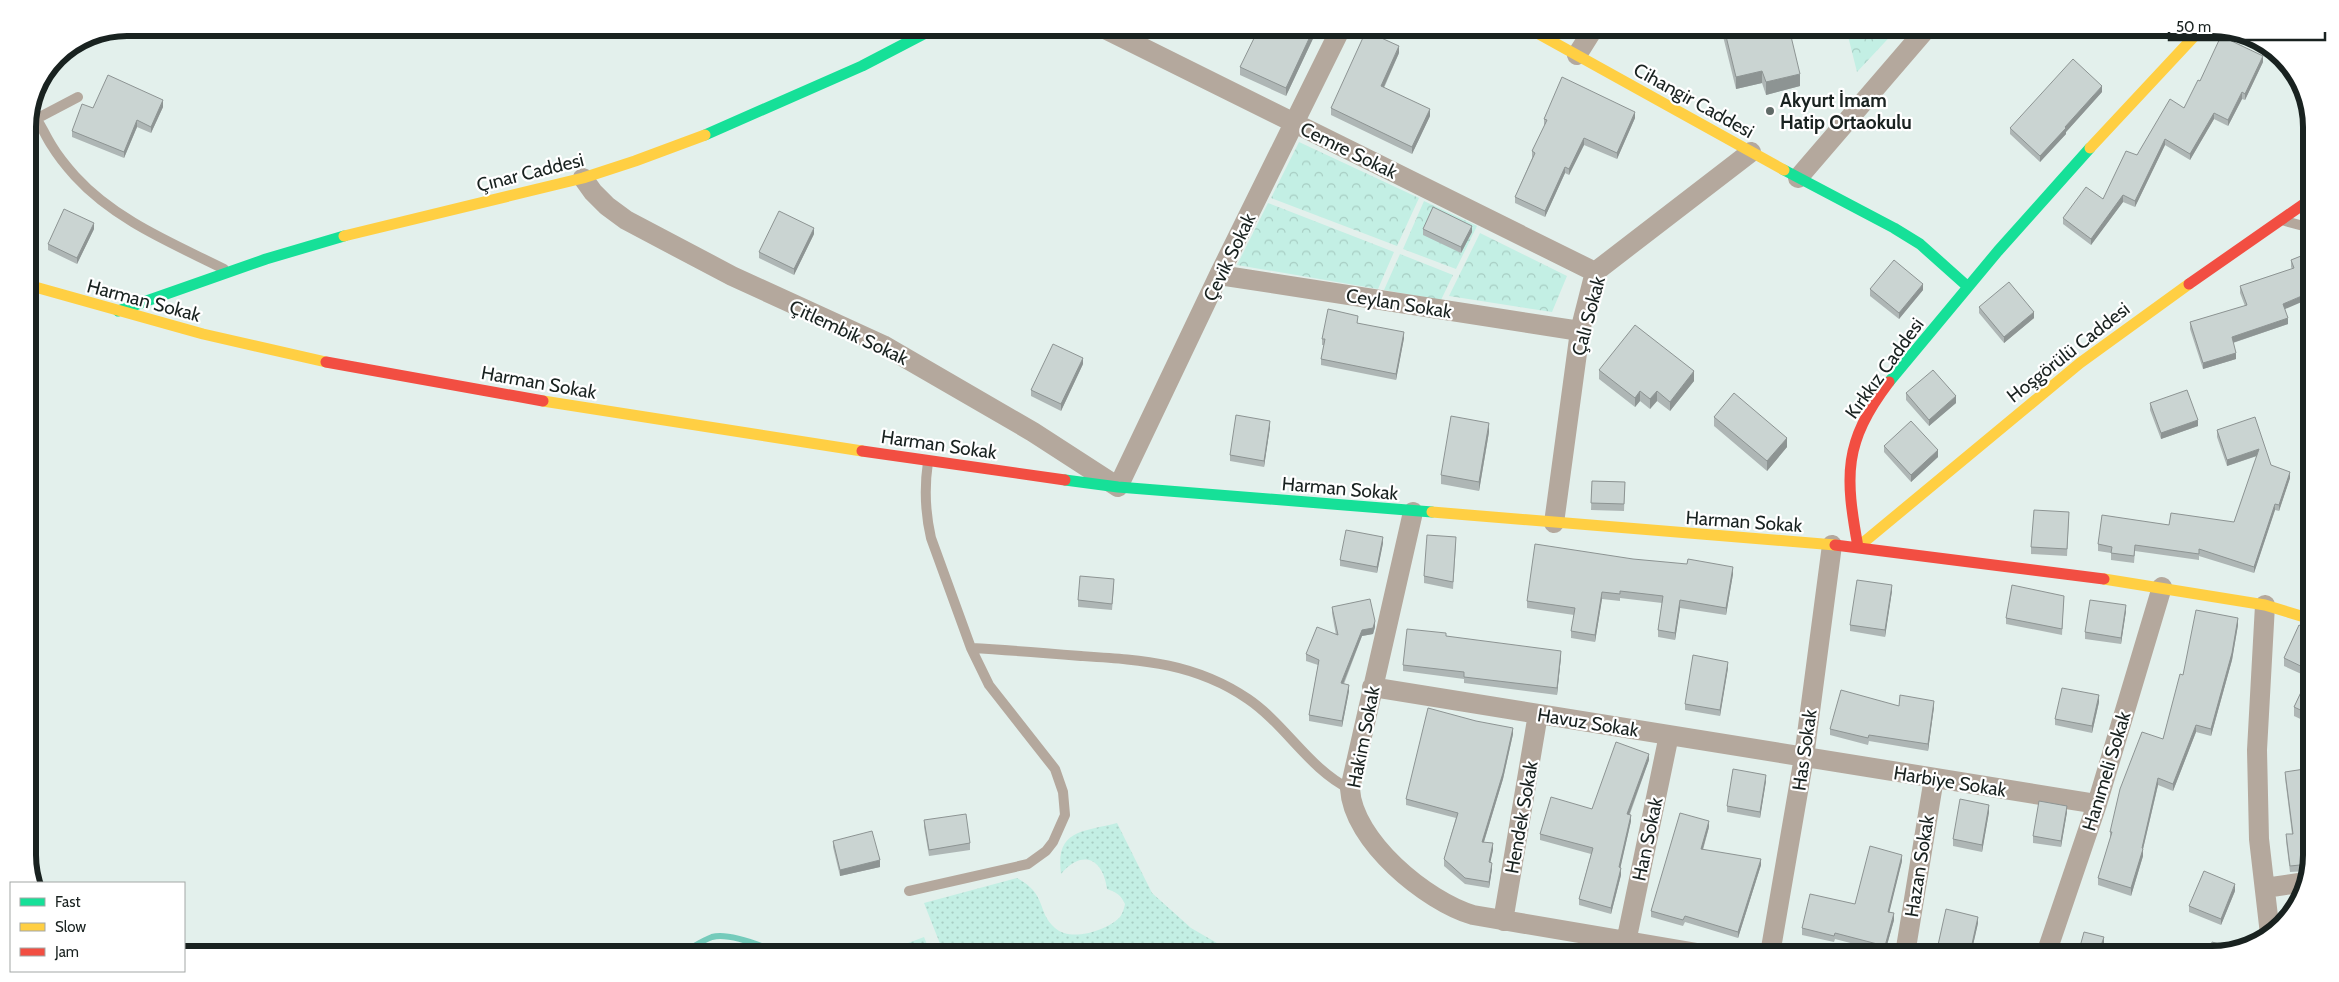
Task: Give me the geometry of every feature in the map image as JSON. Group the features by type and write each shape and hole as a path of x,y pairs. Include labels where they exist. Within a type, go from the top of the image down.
{"street":[{"name":"Çınar Caddesi","path":"118,311 288,252 431,214 583,178 631,163 705,135 847,74 922,36"},
{"name":"Cemre Sokak","path":"1119,36 1595,272"},
{"name":"Çevik Sokak","path":"1118,487 1219,275 1296,124 1337,36"},
{"name":"Cihangir Caddesi","path":"1543,36 1920,244 1967,286"},
{"path":"1577,54 1589,36"},
{"path":"1798,178 1920,36"},
{"name":"Kırkkız Caddesi","path":"1858,547 1847,488 1849,465 1856,436 1871,409 1893,378 1967,286 2133,100 2194,36"},
{"name":"Çalı Sokak","path":"1554,523 1580,330 1595,272 1751,152"},
{"name":"Çitlembik Sokak","path":"583,178 606,206 626,220 732,276 883,345 1033,432 1118,487"},
{"name":"Hoşgörülü Caddesi","path":"1858,547 2080,363 2130,325 2303,205"},
{"name":"Ceylan Sokak","path":"1219,275 1580,330"},
{"name":"Harman Sokak","path":"36,287 259,348 318,361 580,408 928,461 1118,487 1858,547"},
{"name":"Hakim Sokak","path":"1412,512 1350,789 1351,804 1368,834 1414,883 1432,897 1455,910 1503,921 1652,946"},
{"name":"Has Sokak","path":"1771,946 1804,757 1832,545"},
{"path":"1858,547 2162,587 2265,606 2303,617"},
{"name":"Hanımeli Sokak","path":"2049,946 2097,804 2162,587"},
{"path":"2265,606 2257,750 2260,839 2269,925"},
{"name":"Havuz Sokak","path":"1372,687 1804,757"},
{"name":"Hendek Sokak","path":"1503,921 1538,714"},
{"name":"Han Sokak","path":"1626,942 1669,735"},
{"name":"Harbiye Sokak","path":"1804,757 2097,804"},
{"name":"Hazan Sokak","path":"1906,946 1934,778"},
{"path":"2265,888 2298,883"}],"lane":[{"path":"78,97 38,118 51,145 76,177 114,210 150,232 231,273"},
{"path":"2282,219 2303,227"},
{"path":"909,891 1028,864 1046,851 1053,842 1065,815 1063,792 1055,769 989,685 971,648 931,538 926,519 924,498 928,461"},
{"path":"971,648 1152,661 1192,672 1230,688 1263,710 1334,780 1350,789"}],"green space":[{"path":"1848,36 1891,36 1857,72"},
{"path":"1299,142 1419,198 1397,246 1271,198"},
{"path":"1424,201 1477,226 1456,269 1403,249"},
{"path":"1268,203 1394,252 1378,289 1237,265"},
{"path":"1480,233 1567,276 1552,312 1449,296"},
{"path":"1400,254 1453,275 1441,300 1384,290"},
{"path":"1117,823 1152,893 1191,928 1222,946 941,946 924,903 1017,878 1027,884 1038,897 1049,922 1062,932 1070,934 1088,933 1113,923 1121,915 1125,904 1118,894 1107,889 1105,878 1096,864 1090,860 1076,861 1061,874 1060,859 1062,848 1067,840 1083,831"},
{"path":"924,937 928,946 900,946"}],"building":[{"path":"1255,36 1310,36 1286,88 1240,67"},
{"path":"1364,36 1377,36 1399,46 1381,86 1430,109 1412,147 1331,108"},
{"path":"1726,36 1791,36 1800,74 1766,82 1762,71 1736,77"},
{"path":"2221,36 2263,56 2245,94 2242,92 2228,120 2214,113 2190,154 2165,139 2135,201 2123,195 2091,239 2063,218 2086,187 2103,199 2126,151 2137,155 2170,99 2184,108 2198,80 2200,81"},
{"path":"2073,59 2102,86 2040,156 2010,128"},
{"path":"108,75 163,100 151,127 137,120 124,152 72,131 82,104 93,108"},
{"path":"1562,77 1635,112 1617,153 1584,138 1569,169 1565,167 1545,211 1515,197 1535,153 1532,151 1547,120 1544,119"},
{"path":"1433,207 1472,226 1461,247 1423,229"},
{"path":"64,209 94,223 77,258 48,244"},
{"path":"779,211 814,228 794,269 759,252"},
{"path":"2303,255 2303,295 2283,304 2288,318 2232,337 2236,353 2203,363 2190,322 2247,305 2240,286 2294,268 2291,260"},
{"path":"1894,260 1923,284 1899,313 1870,289"},
{"path":"2009,282 2034,312 2004,337 1979,307"},
{"path":"1328,309 1358,316 1357,323 1404,332 1396,374 1321,359 1325,339 1322,339"},
{"path":"1635,325 1694,371 1670,402 1657,391 1650,399 1640,391 1635,398 1599,370"},
{"path":"1053,344 1083,358 1061,404 1031,390"},
{"path":"1933,370 1956,396 1929,420 1906,393"},
{"path":"2187,390 2198,420 2161,433 2150,403"},
{"path":"1734,393 1787,438 1767,461 1714,417"},
{"path":"1236,415 1270,421 1264,461 1230,455"},
{"path":"1451,416 1489,423 1479,482 1441,475"},
{"path":"2255,417 2271,465 2290,472 2279,505 2275,504 2254,567 2199,549 2199,554 2135,545 2134,556 2111,553 2112,547 2098,544 2102,515 2169,525 2171,513 2234,522 2259,449 2227,460 2217,430"},
{"path":"1911,421 1938,450 1911,475 1884,446"},
{"path":"1592,481 1625,482 1624,504 1591,503"},
{"path":"2034,510 2069,512 2067,549 2031,547"},
{"path":"1346,530 1383,537 1377,567 1340,560"},
{"path":"1427,535 1456,537 1453,582 1424,576"},
{"path":"1535,544 1633,559 1687,564 1688,559 1733,567 1726,608 1680,600 1675,633 1658,630 1663,596 1620,591 1620,594 1602,592 1595,635 1571,631 1575,608 1527,601"},
{"path":"1080,576 1114,579 1112,604 1078,600"},
{"path":"1857,580 1892,585 1885,630 1850,625"},
{"path":"2012,585 2064,596 2062,629 2006,618"},
{"path":"1370,599 1375,621 1373,628 1362,630 1341,683 1349,685 1342,721 1309,715 1319,660 1306,654 1317,627 1338,635 1332,607"},
{"path":"2090,600 2126,605 2121,638 2085,632"},
{"path":"2196,610 2238,618 2232,653 2211,729 2196,725 2173,784 2158,778 2143,849 2131,888 2098,878 2112,832 2110,832 2120,789 2142,732 2163,739 2180,674 2183,675"},
{"path":"2299,625 2303,627 2303,667 2284,658"},
{"path":"1407,629 1446,633 1446,636 1561,651 1557,688 1464,677 1464,672 1403,665"},
{"path":"1693,655 1728,662 1720,710 1685,704"},
{"path":"2062,688 2099,695 2092,726 2055,719"},
{"path":"2303,688 2303,711 2294,707"},
{"path":"1841,690 1899,706 1900,695 1934,701 1928,744 1869,735 1868,738 1830,729"},
{"path":"1428,708 1476,721 1513,728 1503,773 1482,842 1493,843 1489,862 1492,863 1489,882 1465,878 1444,859 1458,813 1406,799"},
{"path":"1616,742 1649,754 1627,814 1631,815 1611,908 1579,899 1593,848 1540,834 1551,797 1592,809"},
{"path":"1733,769 1766,775 1760,812 1727,806"},
{"path":"2303,769 2302,865 2290,866 2286,834 2293,834 2285,772"},
{"path":"1960,799 1989,805 1982,845 1953,839"},
{"path":"2039,801 2067,806 2061,841 2033,836"},
{"path":"1680,813 1709,821 1701,849 1761,859 1738,932 1685,916 1683,920 1651,911"},
{"path":"966,814 970,843 929,850 924,820"},
{"path":"872,831 880,860 840,870 833,841"},
{"path":"1870,846 1902,855 1888,912 1894,913 1885,946 1835,933 1834,936 1802,928 1810,894 1855,904"},
{"path":"2204,871 2235,884 2221,919 2189,906"},
{"path":"1946,909 1978,917 1972,946 1938,945"},
{"path":"2084,932 2104,937 2101,946 2080,946"},
{"path":"2212,942 2223,945 2212,946"}],"waterway":[{"path":"695,946 712,937 719,936 737,938 761,946"}],"traffic: fast":[{"path":"705,135 862,66 920,36"},
{"path":"1889,382 1998,251 2090,148"},
{"path":"1784,170 1894,228 1920,244 1967,286"},
{"path":"118,311 266,259 344,236"},
{"path":"1065,480 1118,487 1432,512"}],"traffic: slow":[{"path":"1542,36 1784,170"},
{"path":"2090,148 2195,36"},
{"path":"344,236 583,178 705,135"},
{"path":"1858,547 2080,363 2189,284"},
{"path":"36,287 203,334 326,362"},
{"path":"543,401 862,451"},
{"path":"1432,512 1835,545"},
{"path":"2104,579 2265,605 2303,617"}],"traffic: jam":[{"path":"2189,284 2303,205"},
{"path":"326,362 543,401"},
{"path":"1858,547 1851,499 1851,460 1863,423 1889,382"},
{"path":"862,451 1065,480"},
{"path":"1835,545 2104,579"}],"place":[{"name":"Akyurt İmam Hatip Ortaokulu","path":"1770,111"}]}
